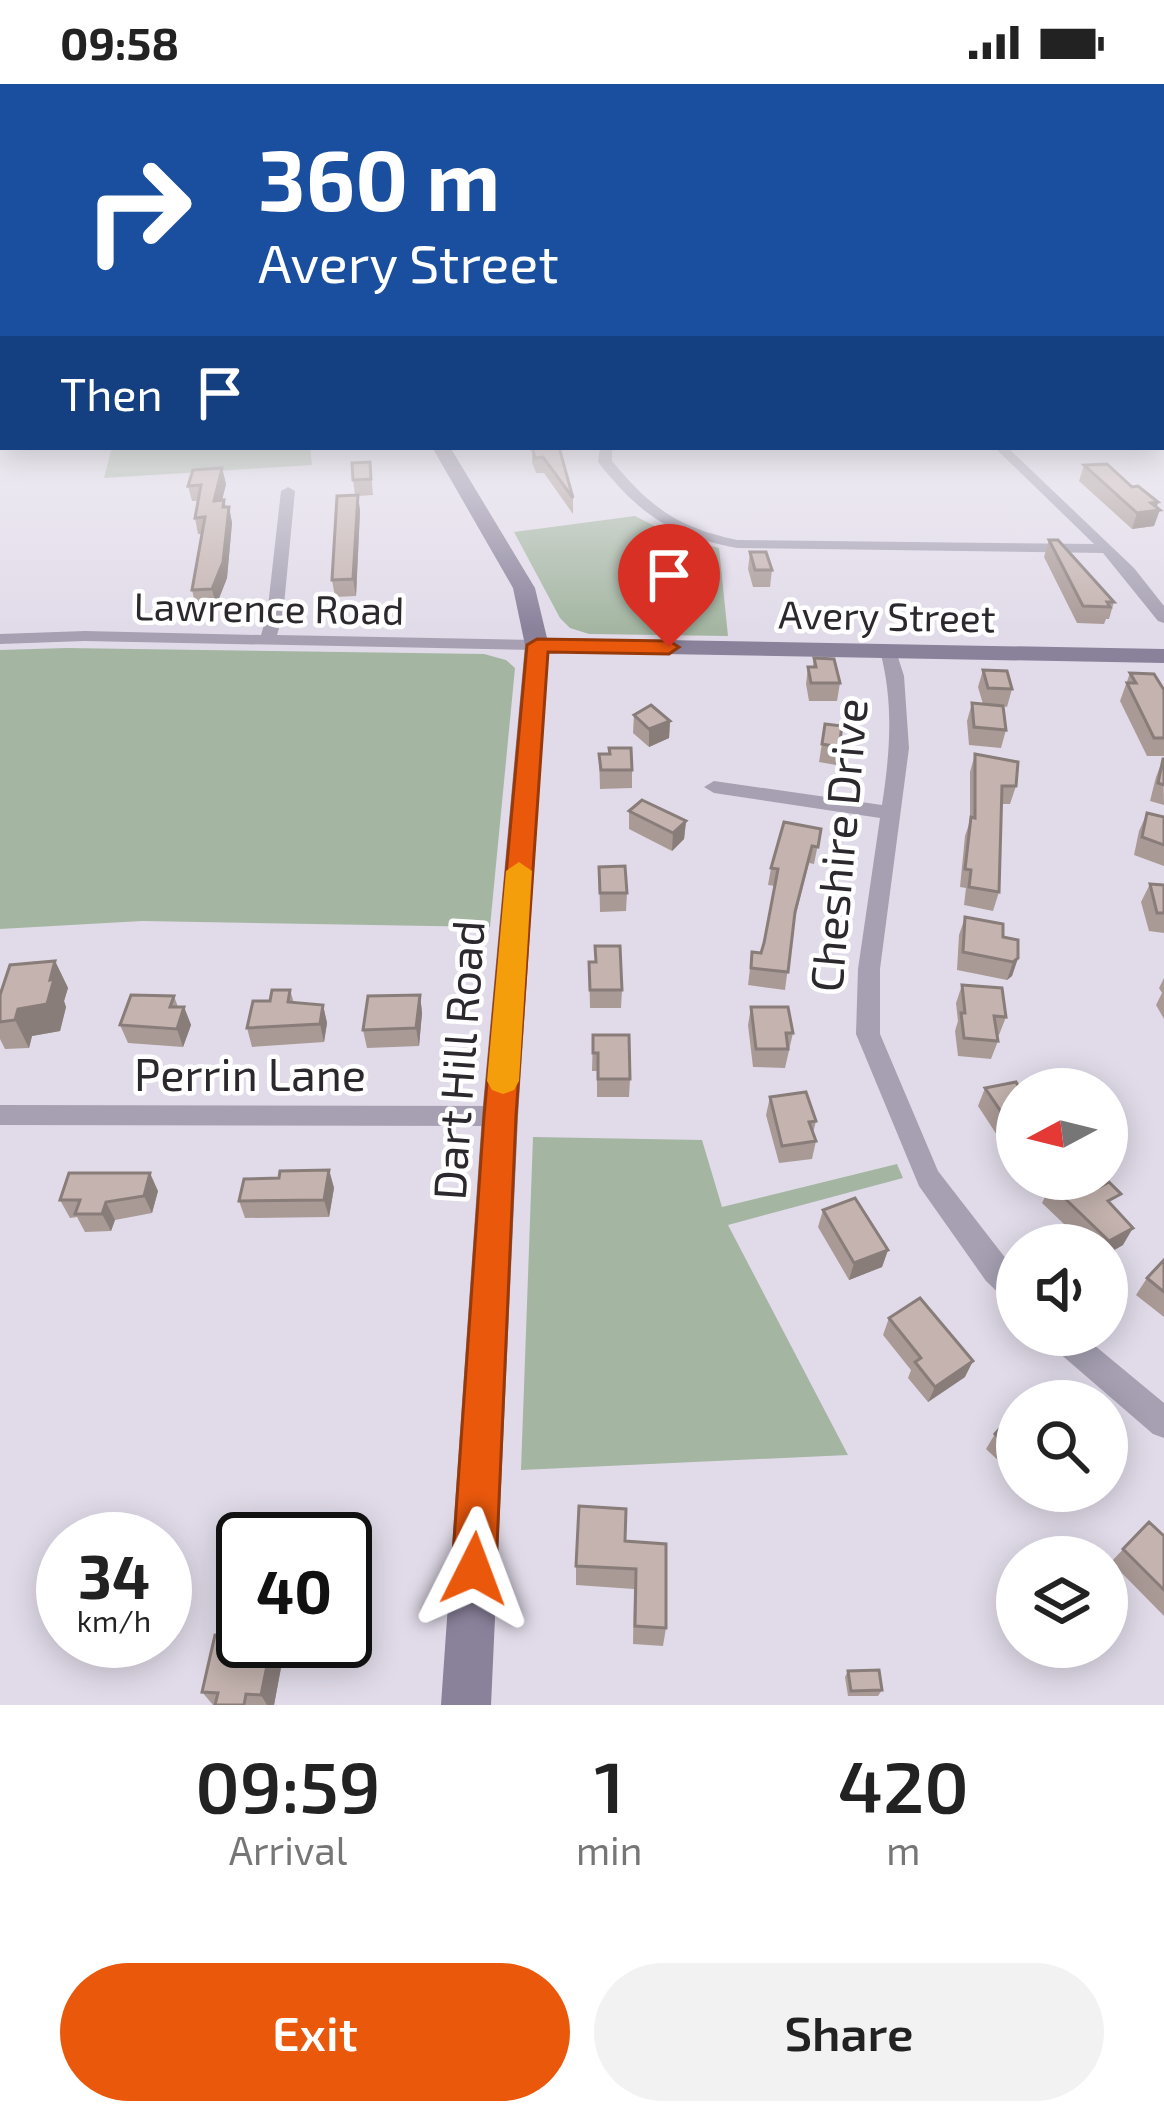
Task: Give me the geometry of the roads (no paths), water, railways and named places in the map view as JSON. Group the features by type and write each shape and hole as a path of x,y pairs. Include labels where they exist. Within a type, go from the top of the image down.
{"main road":[{"name":"Dart Hill Road","path":"459,478 524,588 537,645 500,1116 466,1705"},
{"name":"Avery Street","path":"537,645 1164,656"}],"street":[{"path":"618,478 660,521 695,536 737,544 1107,549"},
{"path":"1028,478 1134,573 1164,618"},
{"path":"267,640 288,491"},
{"name":"Lawrence Road","path":"0,639 85,636 537,645"},
{"name":"Cheshire Drive","path":"888,651 895,676 900,748 869,969 868,1034 928,1178 996,1272"},
{"path":"715,788 892,813"},
{"name":"Perrin Lane","path":"0,1115 500,1116"},
{"path":"1085,1356 1164,1424"}]}
